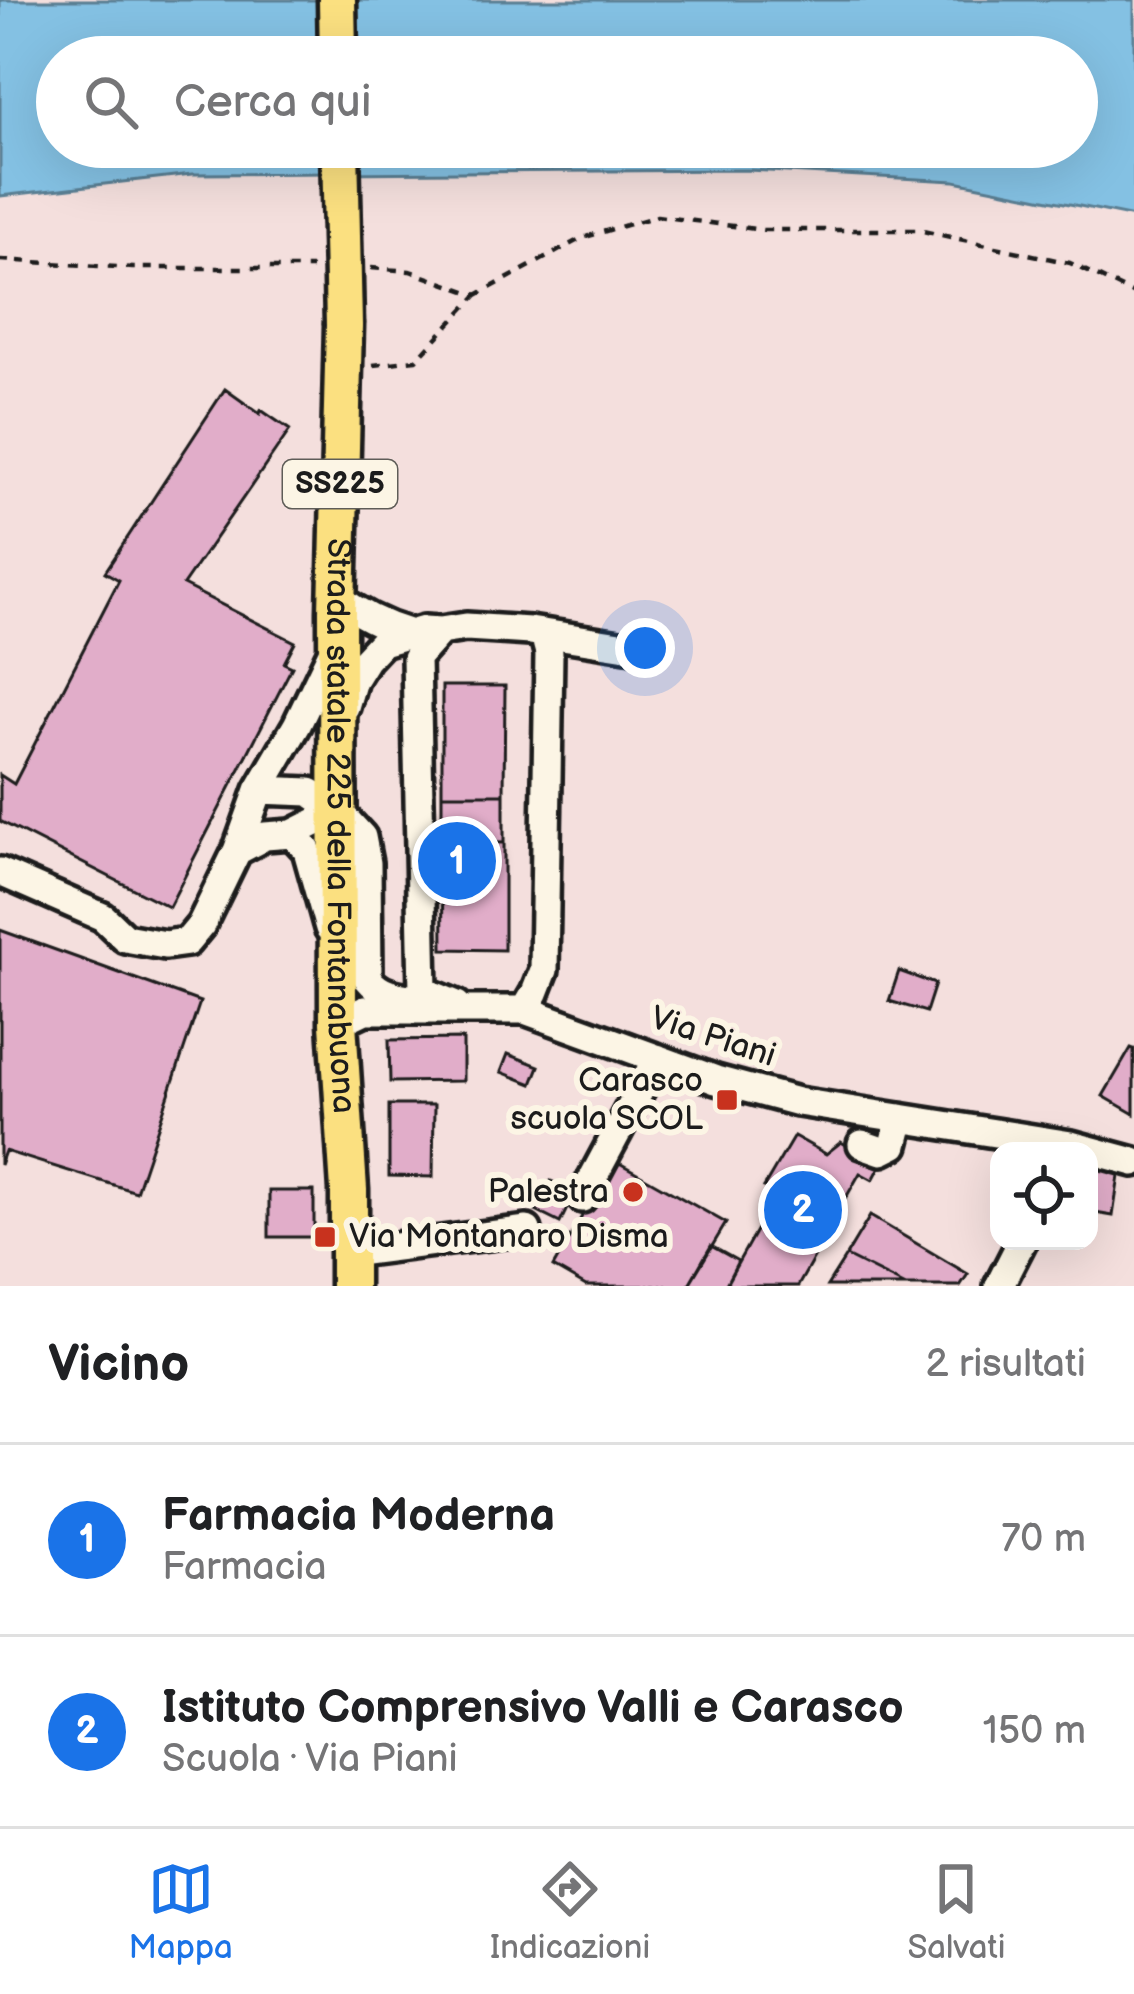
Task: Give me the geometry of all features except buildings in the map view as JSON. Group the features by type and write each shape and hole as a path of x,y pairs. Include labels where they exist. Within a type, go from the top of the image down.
{"main road":[{"path":"337,0 338,36"},
{"name":"Strada statale 225 della Fontanabuona","path":"340,168 344,325 337,597 338,1023 350,1190 349,1270"}],"street":[{"path":"337,597 356,612 408,633"},
{"path":"338,734 352,680 367,658 382,642 408,633 466,627 652,650"},
{"path":"440,631 416,658 423,991 466,1010"},
{"path":"525,1010 544,970 549,653 544,634"},
{"path":"0,872 103,917 124,938 165,945 187,942 201,925 237,851 259,790 337,643"},
{"path":"259,790 310,792 338,811 362,838 367,863 368,979 375,988 392,996 466,1010"},
{"path":"237,851 265,836 292,834 338,811"},
{"path":"292,834 307,850 339,957"},
{"name":"Via Piani","path":"338,1023 365,1010 525,1010 716,1080 798,1102 1036,1142"},
{"path":"582,1198 657,1058"},
{"path":"862,1144 882,1151 894,1145 901,1118"},
{"name":"Via Piani","path":"1098,1154 1134,1162"},
{"path":"349,1270 527,1230"},
{"path":"999,1286 1017,1250"}],"path":[{"path":"368,366 416,360 477,295 582,238 657,216 763,230 918,230 1070,263 1134,294"},
{"path":"0,260 133,268 321,268"},
{"path":"362,268 410,271 477,295"}],"water":[{"path":"0,0 1134,0 1134,217 955,181 747,170 192,174 0,196"}],"place":[{"name":"Farmacia Moderna","path":"457,861"},
{"name":"Carasco scuola SCOL","path":"727,1100"},
{"name":"Palestra","path":"633,1192"},
{"name":"Istituto Comprensivo Valli e Carasco","path":"803,1210"},
{"name":"Via Montanaro Disma","path":"325,1237"}]}
